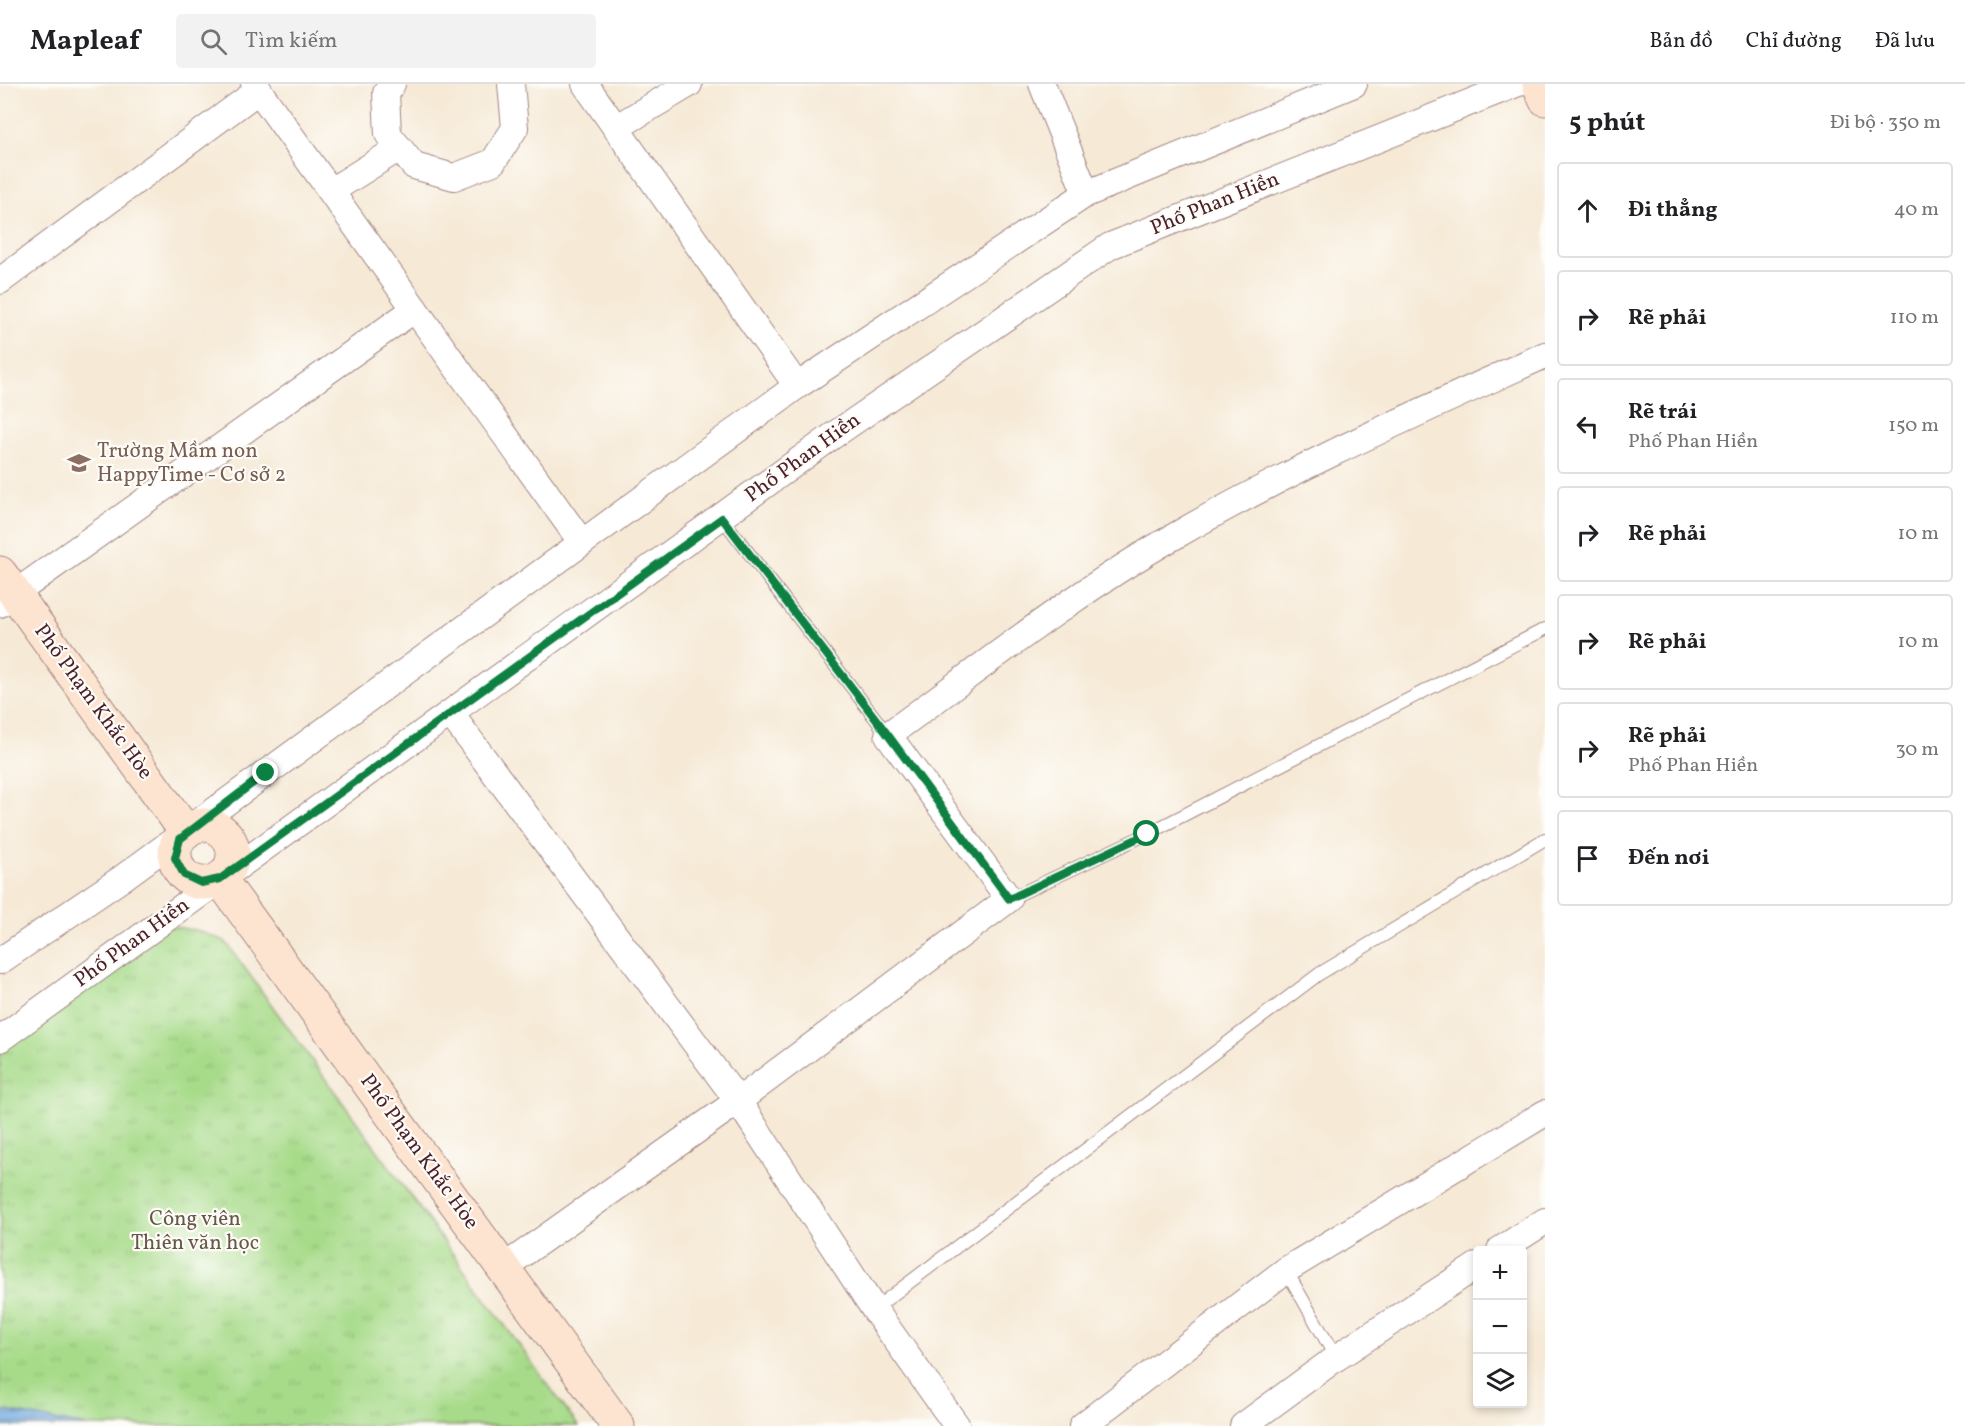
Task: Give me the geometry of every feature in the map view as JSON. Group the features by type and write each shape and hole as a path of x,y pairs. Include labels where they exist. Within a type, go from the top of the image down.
{"street":[{"path":"392,84 386,93 388,134 414,166 454,177 493,162 515,128 511,84"},
{"path":"585,84 797,386"},
{"path":"617,127 689,84"},
{"path":"1042,84 1086,194"},
{"path":"0,961 186,832 797,386 1086,194 1354,84"},
{"name":"Phố Phan Hiền","path":"0,1039 834,435 1110,246 1516,84"},
{"path":"1539,84 1545,99"},
{"path":"0,281 256,87 582,543"},
{"path":"331,191 399,148"},
{"path":"5,590 415,309"},
{"path":"503,1268 738,1101 1009,899 888,735 1064,607 1173,536 1317,459 1545,355"},
{"name":"Phố Phạm Khắc Hòe","path":"5,590 186,832"},
{"path":"450,713 738,1101 874,1309 957,1426"},
{"path":"186,832 203,825 221,831 228,838 233,855 226,872 220,879"},
{"name":"Phố Phạm Khắc Hòe","path":"220,879 618,1426"},
{"path":"1082,1426 1286,1270 1545,1113"},
{"path":"1508,1246 1545,1221"},
{"path":"1243,1426 1336,1358 1473,1268"}],"lane":[{"path":"722,518 888,735"},
{"path":"1009,899 1147,834 1545,628"},
{"path":"874,1309 1319,974 1545,839"},
{"path":"1286,1270 1336,1358"}],"green space":[{"name":"Công viên Thiên văn học","path":"157,925 196,930 225,941 578,1426 0,1426 0,1043"}],"water":[{"path":"6,1411 87,1426 0,1426 0,1412"}],"place":[{"name":"Trường Mầm non HappyTime - Cơ sở 2","path":"79,463"}],"route":[{"path":"266,773 186,832 180,839 175,858 184,875 201,883 220,879 664,557 722,518 888,735 1009,899 1147,834"}]}
